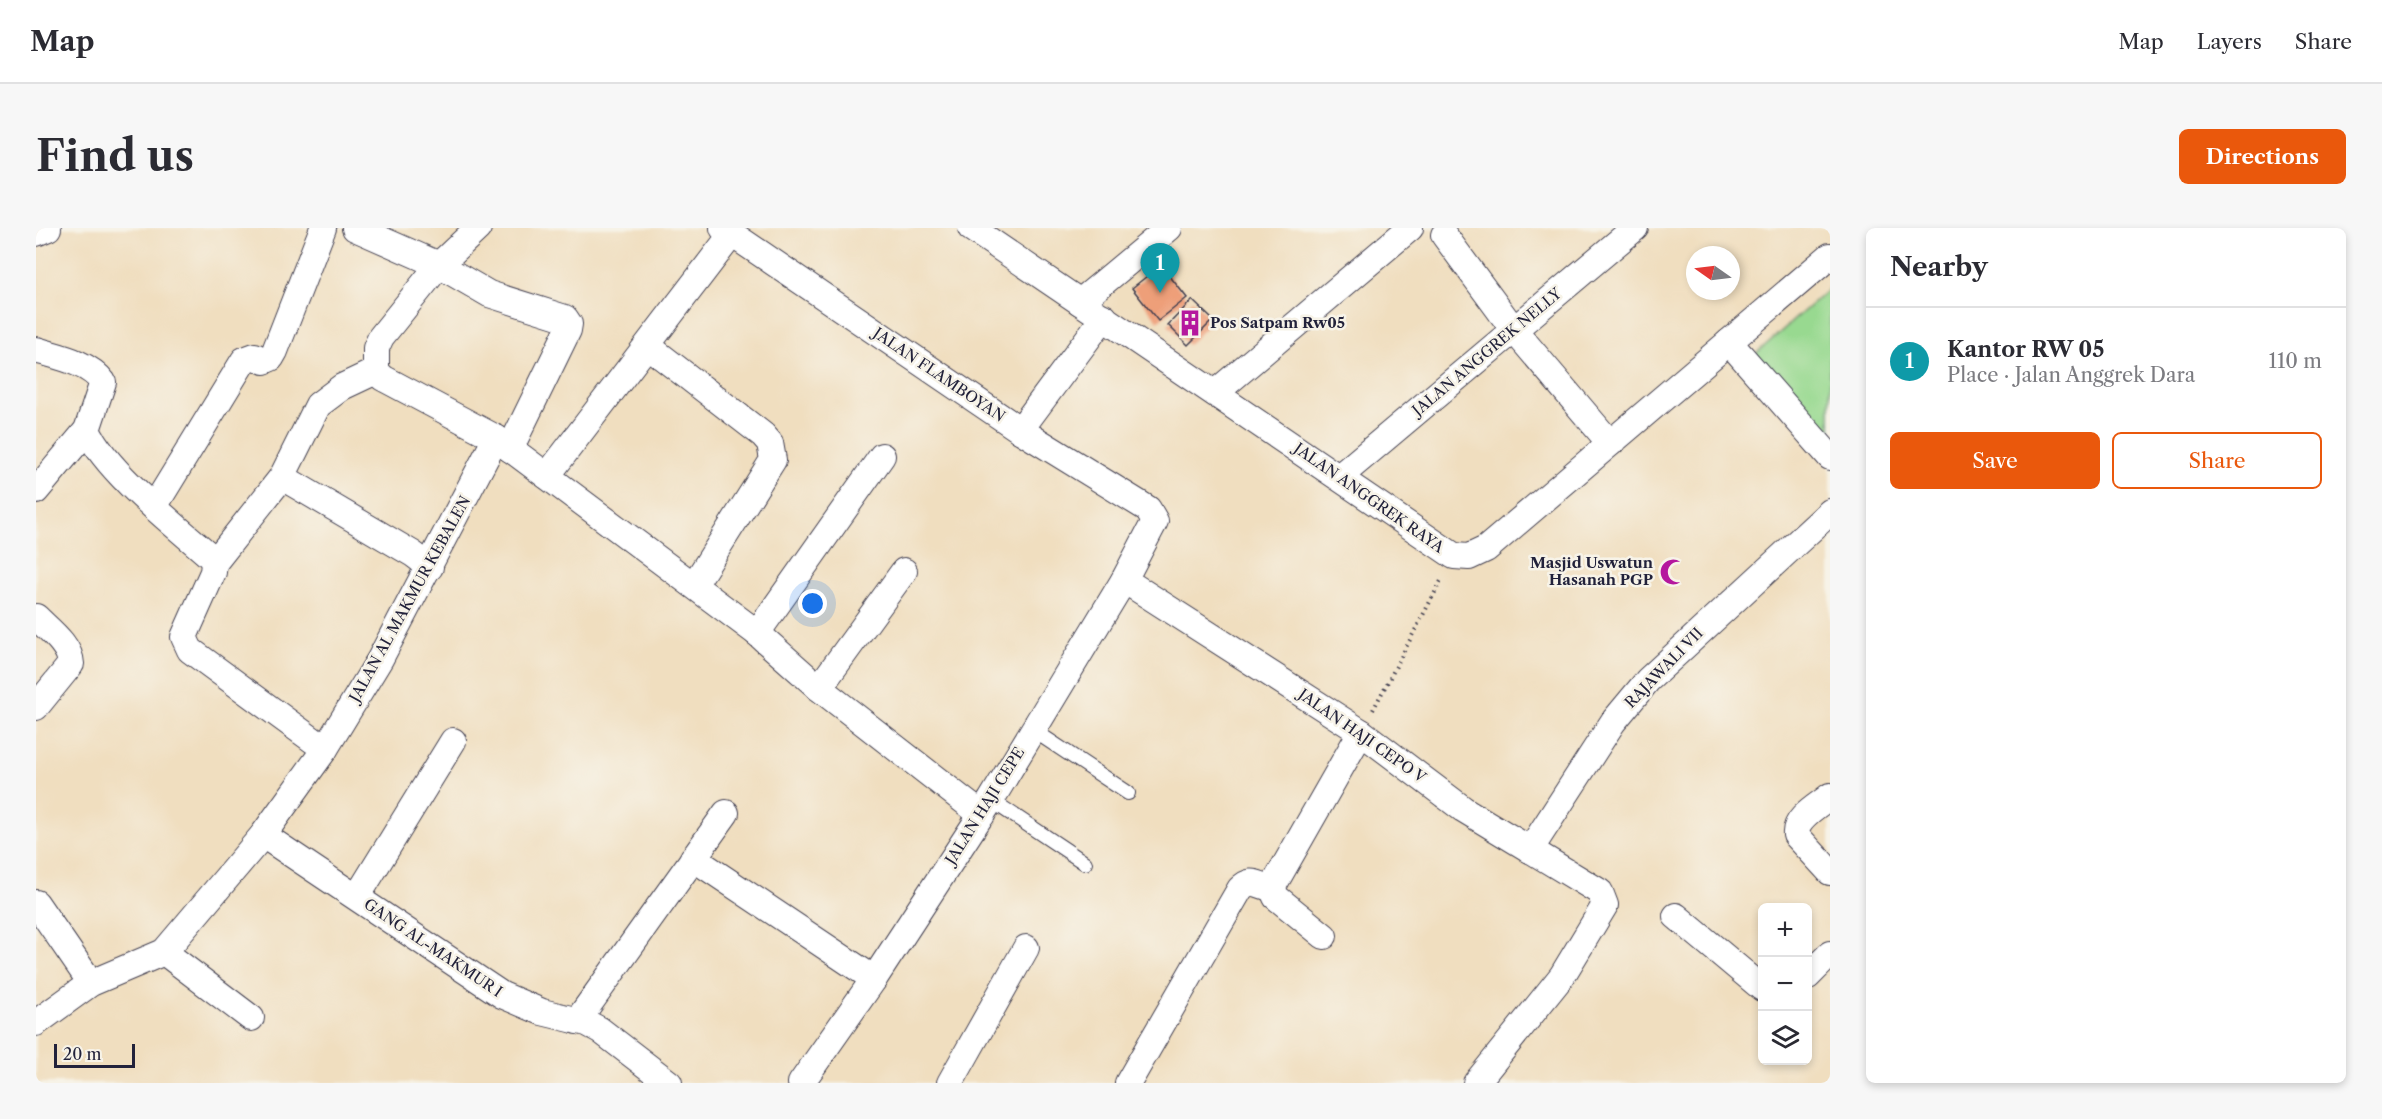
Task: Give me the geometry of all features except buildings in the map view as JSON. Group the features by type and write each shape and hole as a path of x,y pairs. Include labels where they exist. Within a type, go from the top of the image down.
{"street":[{"path":"36,233 48,228"},
{"path":"154,507 244,360 255,356 264,361 271,358 323,228"},
{"path":"355,228 439,266"},
{"path":"478,228 439,266 381,337 376,348 376,371 383,378 503,444 757,633 819,688 986,807"},
{"name":"JALAN ANGGREK RAYA","path":"972,228 1454,556 1469,557 1486,549 1830,256"},
{"path":"1080,302 1169,228"},
{"path":"1215,393 1410,228"},
{"name":"JALAN ANGGREK NELLY","path":"1339,477 1635,228"},
{"path":"547,476 648,346 727,231"},
{"name":"JALAN FLAMBOYAN","path":"727,231 1020,430 1148,509 1155,521"},
{"path":"1444,235 1514,330 1610,443"},
{"name":"JALAN AL MAKMUR KEBALEN","path":"36,1023 91,983 164,952 263,835 325,749 380,659 569,324 565,318 489,294 439,266"},
{"path":"1020,430 1104,317"},
{"path":"1729,342 1830,456"},
{"path":"648,346 749,423 770,442 774,453 773,460 694,585"},
{"path":"36,350 86,367 103,382 87,430 36,491"},
{"path":"325,749 185,645 184,637 213,572 214,563 282,477 318,405 342,387 376,371"},
{"path":"87,430 101,453 154,507 211,557 214,563"},
{"path":"757,633 882,456"},
{"path":"282,477 413,554 430,567"},
{"name":"RAJAWALI VII","path":"1530,850 1613,722 1648,680 1830,512"},
{"name":"JALAN HAJI CEPE","path":"801,1083 874,979 986,807 1124,580 1155,521"},
{"path":"819,688 904,571"},
{"name":"JALAN HAJI CEPO V","path":"1124,580 1361,732 1463,808 1600,892 1605,905 1562,976 1476,1083"},
{"path":"36,617 58,637 71,658 71,664 36,707"},
{"path":"1272,888 1361,732"},
{"path":"357,897 453,741"},
{"path":"1830,796 1800,821 1796,829 1796,835 1830,872"},
{"path":"577,1021 726,813"},
{"name":"GANG AL-MAKMUR I","path":"263,835 502,995 542,1012 600,1030 669,1083"},
{"path":"693,858 874,979"},
{"path":"1128,1083 1240,889 1248,882 1255,881 1272,888 1276,897 1324,936"},
{"path":"36,903 91,983"},
{"path":"1676,916 1758,985"},
{"path":"950,1083 1026,948"},
{"path":"164,952 251,1018"},
{"path":"1812,972 1830,954"}],"lane":[{"path":"1033,730 1128,793"},
{"path":"986,807 1085,863"}],"path":[{"path":"1361,732 1454,556"}],"green space":[{"path":"1830,288 1830,452 1751,358"}],"place":[{"name":"Kantor RW 05","path":"1160,293"},
{"name":"Pos Satpam Rw05","path":"1190,323"},
{"name":"Masjid Uswatun Hasanah PGP","path":"1673,572"}]}
